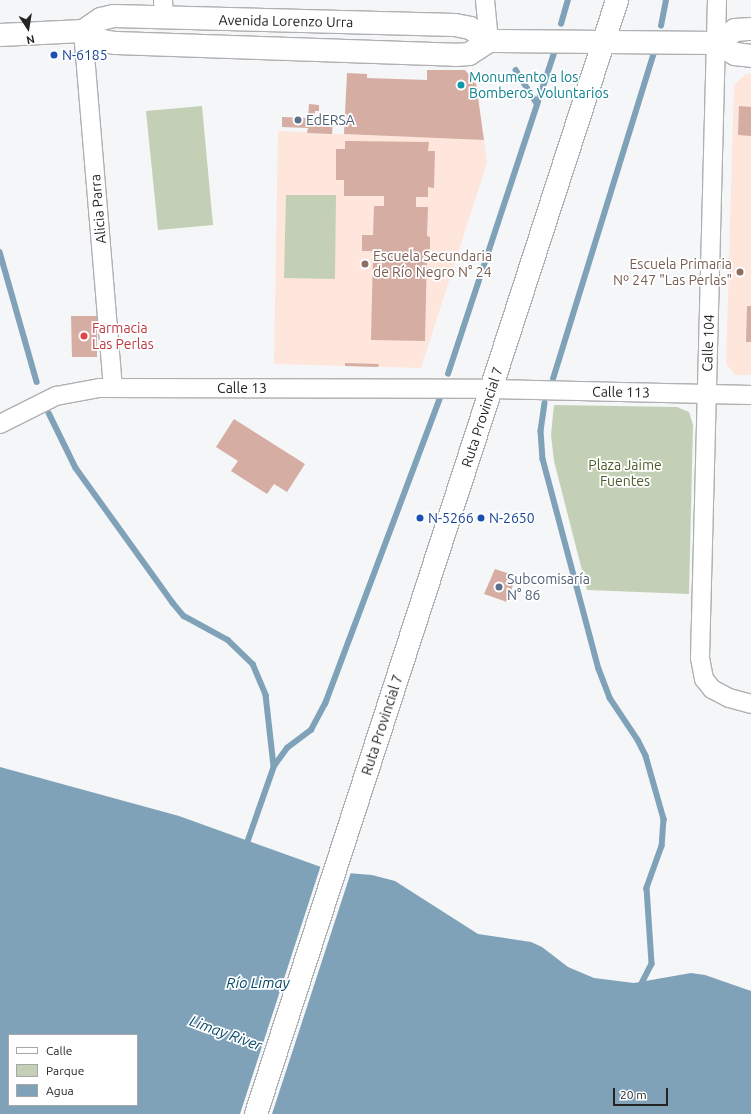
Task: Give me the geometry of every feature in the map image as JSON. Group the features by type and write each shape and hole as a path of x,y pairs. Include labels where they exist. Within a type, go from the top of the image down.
{"street":[{"path":"485,0 490,41 716,43 735,54 751,56"},
{"name":"Ruta Provincial 7","path":"256,1114 617,0"},
{"name":"Calle 104","path":"717,0 700,658 702,673 708,685 723,696 751,704"},
{"name":"Avenida Lorenzo Urra","path":"0,35 83,31 109,17 163,9 459,26 474,30 490,41 469,54 455,55 116,43 103,41 83,31"},
{"path":"716,43 736,30 751,29"},
{"name":"Alicia Parra","path":"83,31 113,388"},
{"name":"Calle 13","path":"0,424 56,396 85,389 491,389"},
{"name":"Calle 113","path":"491,389 751,395"}],"shaded area":[{"name":"Escuela Primaria Nº 247 \"Las Perlas\"","path":"746,74 751,74 751,375 735,375 726,364 734,85"},
{"name":"Escuela Secundaria de Río Negro N° 24","path":"278,131 484,140 487,163 421,368 274,364"}],"green space":[{"path":"202,106 213,225 158,230 146,111"},
{"path":"286,195 336,195 335,279 284,278"},
{"name":"Plaza Jaime Fuentes","path":"554,405 677,407 689,412 693,425 689,594 587,590 554,461 551,435"}],"water":[{"name":"Río Limay","path":"0,767 179,816 335,872 372,875 395,881 478,934 531,942 542,947 568,967 594,978 634,983 691,973 705,975 751,991 751,1114 0,1114"}],"pier":[{"path":"321,865 351,872 272,1114 240,1114"}],"building":[{"path":"427,70 465,70 476,83 484,140 344,134 347,73 367,74 367,78 427,80"},
{"name":"EdERSA","path":"309,104 319,105 319,111 315,111 315,122 333,122 332,134 307,133 308,128 282,127 282,117 308,118"},
{"path":"739,106 751,107 751,136 738,135"},
{"path":"345,141 429,142 428,151 435,151 434,188 428,187 428,197 416,197 416,207 428,207 427,236 430,237 430,253 427,253 425,341 371,340 373,251 362,251 362,235 373,235 374,206 384,206 384,196 344,196 344,180 336,180 336,149 345,149"},
{"path":"747,306 751,306 751,342 746,342"},
{"name":"Farmacia Las Perlas","path":"71,316 97,316 97,357 72,357"},
{"path":"345,363 379,364 378,367 345,366"},
{"path":"234,419 305,464 287,492 274,484 267,494 231,471 238,461 216,447"},
{"name":"Subcomisaría N° 86","path":"495,569 516,576 507,602 484,594"}],"waterway":[{"path":"561,24 568,0"},
{"path":"661,26 666,0"},
{"path":"553,379 655,50"},
{"path":"448,374 555,51"},
{"path":"516,70 537,104"},
{"path":"0,252 37,382"},
{"path":"246,846 274,766 287,748 311,730 325,704 439,400"},
{"path":"545,403 541,431 543,459 599,669 610,698 638,740 646,756 664,819 662,846 647,888 652,964 641,986"},
{"path":"49,413 76,468 173,603 184,616 228,640 253,664 266,695 274,766"}],"place":[{"name":"N-6185","path":"54,55"},
{"name":"Monumento a los Bomberos Voluntarios","path":"461,85"},
{"name":"EdERSA","path":"298,120"},
{"name":"Escuela Secundaria de Río Negro N° 24","path":"365,264"},
{"name":"Escuela Primaria Nº 247 \"Las Perlas\"","path":"740,272"},
{"name":"Farmacia Las Perlas","path":"84,336"},
{"name":"N-5266","path":"420,518"},
{"name":"N-2650","path":"481,518"},
{"name":"Subcomisaría N° 86","path":"499,587"}],"water label":[{"name":"Limay River","path":"226,1033"}]}
